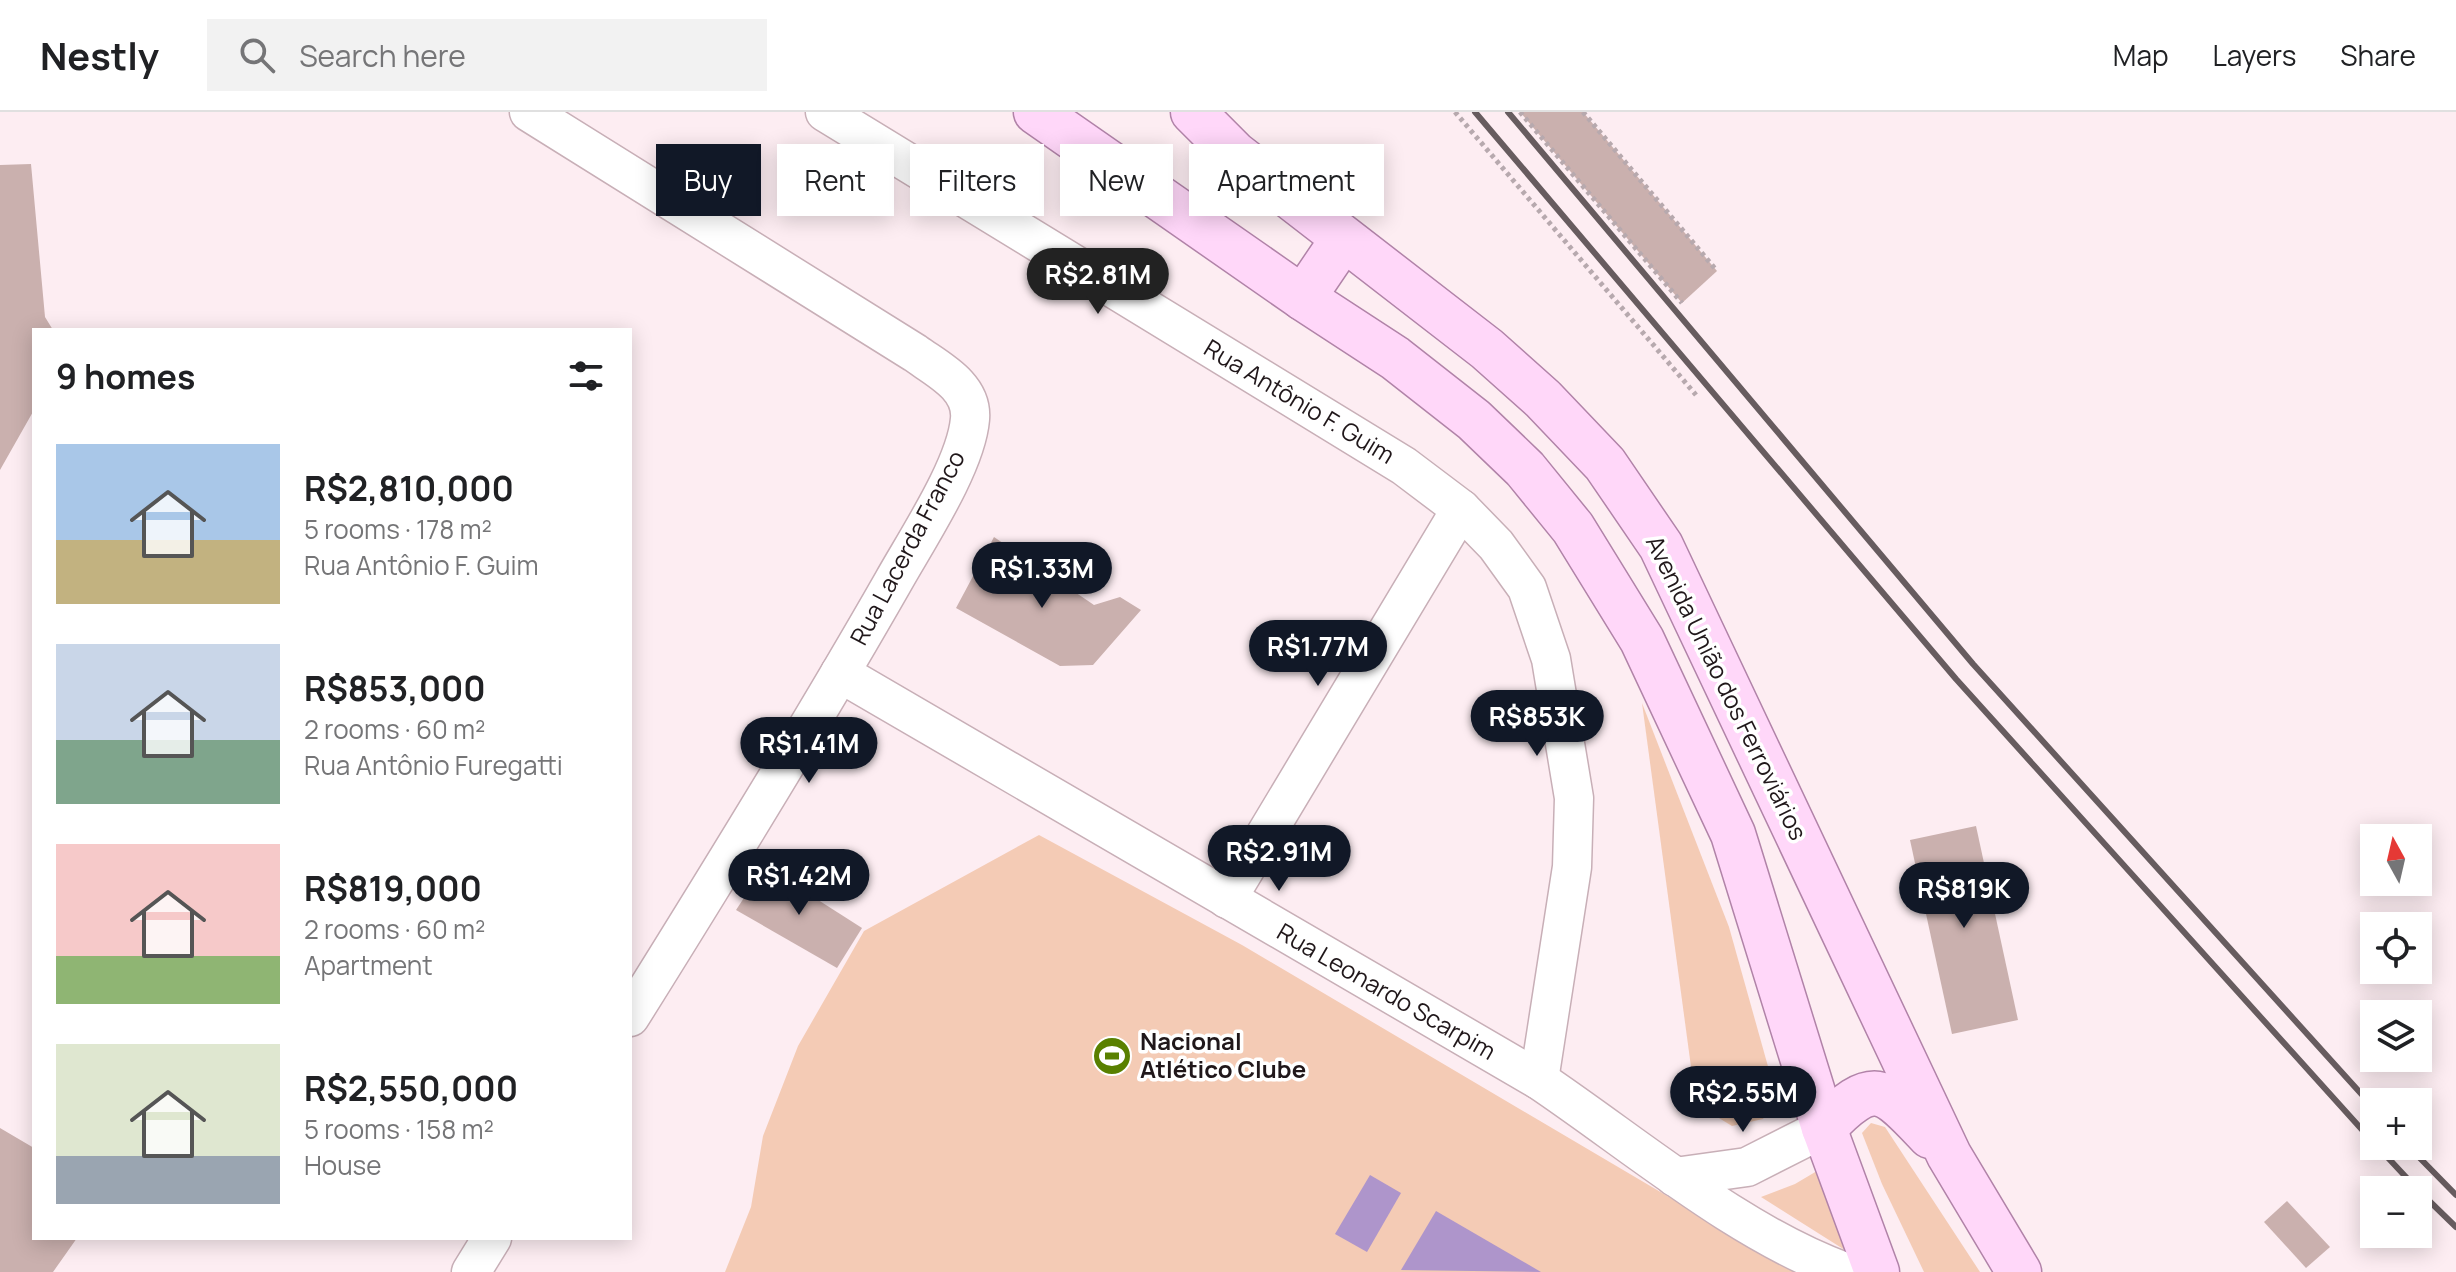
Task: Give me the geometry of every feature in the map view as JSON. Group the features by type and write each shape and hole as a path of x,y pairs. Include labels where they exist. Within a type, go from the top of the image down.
{"main road":[{"path":"1036,112 1303,298 1395,358 1474,420 1525,469 1581,541 1642,640 1733,834 1824,1128 1877,1272"},
{"name":"Avenida União dos Ferroviários","path":"1193,112 1235,154 1487,349 1543,399 1605,464 1661,546 1949,1155 2019,1272"},
{"path":"1303,298 1343,239"},
{"path":"1824,1128 1857,1099 1874,1093 1892,1096 1949,1155"}],"street":[{"name":"Rua Lacerda Franco","path":"529,112 915,353 960,385 971,416 962,451 929,518 840,673 632,1014"},
{"name":"Rua Antônio F. Guim","path":"825,112 1404,466 1461,509 1496,545 1527,588 1551,659 1574,798 1572,867 1539,1080"},
{"path":"1227,899 1461,509"},
{"name":"Rua Leonardo Scarpim","path":"840,673 1539,1080 1675,1177 1807,1258 1845,1272"},
{"path":"1675,1177 1747,1167 1824,1128"},
{"path":"471,1272 491,1240"}],"path":[{"path":"1455,112 1696,395"},
{"path":"1520,112 1682,303"},
{"path":"1583,112 1717,271"}],"shaded area":[{"path":"1642,703 1729,927 1776,1095 1763,1119 1732,1126 1696,1104"},
{"name":"Nacional Atlético Clube","path":"1039,835 1242,945 1796,1272 725,1272 751,1207 763,1136 798,1046 864,931"},
{"path":"1871,1123 1885,1127 1980,1272 1924,1272 1882,1184 1862,1133"},
{"path":"1822,1168 1848,1252 1761,1197 1795,1184"},
{"path":"1370,1175 1401,1193 1367,1252 1335,1234"},
{"path":"1436,1211 1541,1272 1401,1270"}],"building":[{"path":"1520,112 1583,112 1717,271 1682,303"},
{"path":"31,164 45,317 52,328 32,328 32,414 0,470 0,165"},
{"path":"994,537 1094,605 1120,597 1141,610 1093,665 1060,666 956,608"},
{"path":"1976,826 2018,1020 1952,1034 1910,840"},
{"path":"765,866 862,928 837,968 736,910"},
{"path":"0,1128 32,1147 32,1240 76,1240 53,1272 0,1272"},
{"path":"2287,1201 2330,1247 2306,1268 2264,1222"}],"railway":[{"path":"1475,112 1956,679 2360,1127"},
{"path":"1508,112 1973,664 2360,1092"},
{"path":"2390,1160 2405,1176"},
{"path":"2422,1160 2456,1195"},
{"path":"2432,1204 2456,1227"}],"place":[{"name":"Nacional Atlético Clube","path":"1112,1056"}]}
